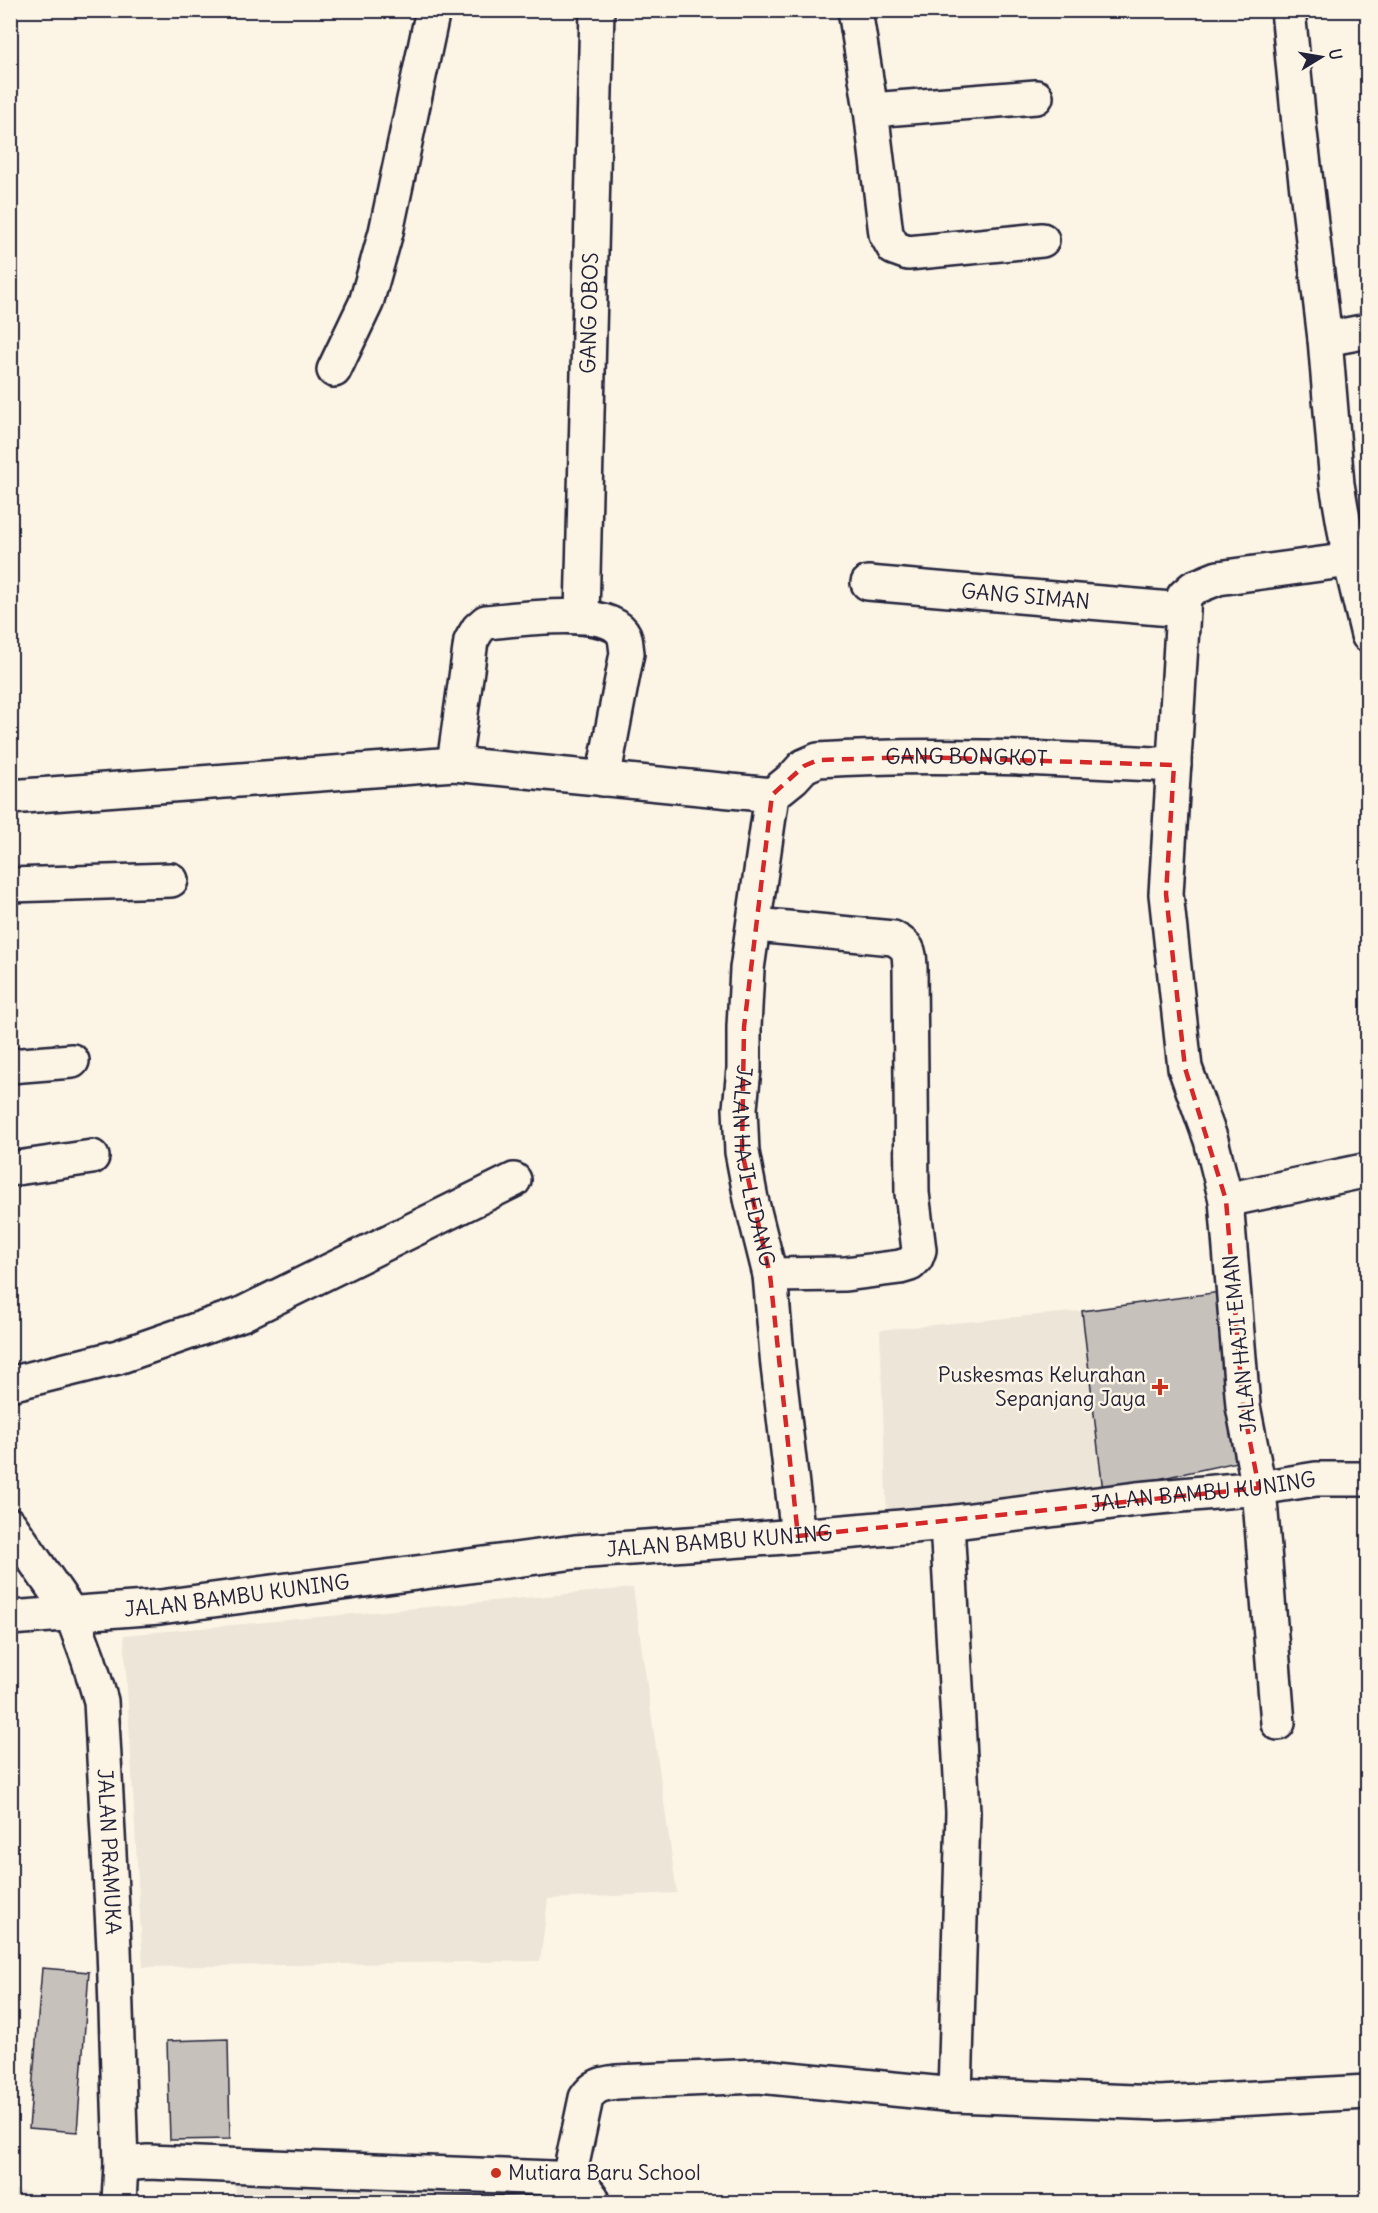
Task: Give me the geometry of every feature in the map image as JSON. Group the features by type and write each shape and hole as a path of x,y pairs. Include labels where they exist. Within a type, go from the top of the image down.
{"street":[{"path":"334,370 366,303 386,232 433,10"},
{"name":"GANG OBOS","path":"582,615 597,10"},
{"path":"855,10 871,111 886,234 894,248 908,253 1042,240"},
{"path":"1288,10 1299,124 1325,339 1337,484 1368,635"},
{"path":"871,111 1036,98"},
{"path":"1325,339 1368,331"},
{"path":"1183,610 1184,596 1193,588 1218,578 1358,580"},
{"name":"GANG SIMAN","path":"868,583 1183,610"},
{"name":"JALAN HAJI EMAN","path":"1183,610 1166,894 1185,1068 1211,1140 1226,1200 1243,1406 1259,1488 1278,1723"},
{"path":"454,765 471,641 478,629 486,622 582,615 606,620 619,629 624,634 627,653 603,779"},
{"name":"GANG BONGKOT","path":"772,795 804,766 818,760 828,759 1032,758 1174,765"},
{"path":"10,797 454,765 772,795"},
{"name":"JALAN HAJI LEDANG","path":"772,795 747,969 744,1069 740,1108 742,1152 770,1275 798,1536"},
{"path":"10,885 171,880"},
{"path":"754,925 893,938 904,943 909,950 910,968 912,1192 919,1250 916,1258 910,1264 900,1267 845,1274 770,1275"},
{"path":"10,1066 72,1061"},
{"path":"10,1169 92,1156"},
{"path":"1226,1200 1368,1170"},
{"path":"10,1384 118,1357 242,1314 514,1180"},
{"name":"JALAN BAMBU KUNING","path":"10,1618 160,1607 575,1552 948,1523 1148,1498 1259,1488 1316,1479 1368,1479"},
{"path":"948,1523 963,1812 956,2095"},
{"name":"JALAN PRAMUKA","path":"10,1525 72,1615 89,1661 100,1701 114,1948 121,2164 119,2202"},
{"path":"569,2178 586,2098 591,2089 600,2085 759,2076 956,2095 1159,2103 1368,2092"},
{"path":"121,2164 148,2162 569,2178 578,2179 592,2198 592,2202"}],"highlighted area":[{"path":"920,757 1174,765 1166,894 1185,1068 1226,1200 1243,1406 1259,1488 798,1536 770,1275 742,1152 744,1027 772,795 804,766 818,760"}],"shaded area":[{"path":"1082,1311 1103,1491 887,1519 880,1330"},
{"path":"633,1588 677,1893 548,1899 540,1961 143,1967 124,1635"},
{"name":"Mutiara Baru School","path":"583,2162 585,2202 236,2202 235,2184"},
{"path":"11,2189 71,2202 11,2202"}],"building":[{"name":"Puskesmas Kelurahan Sepanjang Jaya","path":"1220,1292 1237,1462 1103,1491 1082,1311"},
{"path":"42,1968 89,1972 77,2132 29,2128"},
{"path":"228,2039 230,2139 170,2140 167,2041"},
{"path":"545,2195 545,2202 327,2202 327,2200"}],"place":[{"name":"Puskesmas Kelurahan Sepanjang Jaya","path":"1160,1387"},
{"name":"Mutiara Baru School","path":"496,2173"}]}
